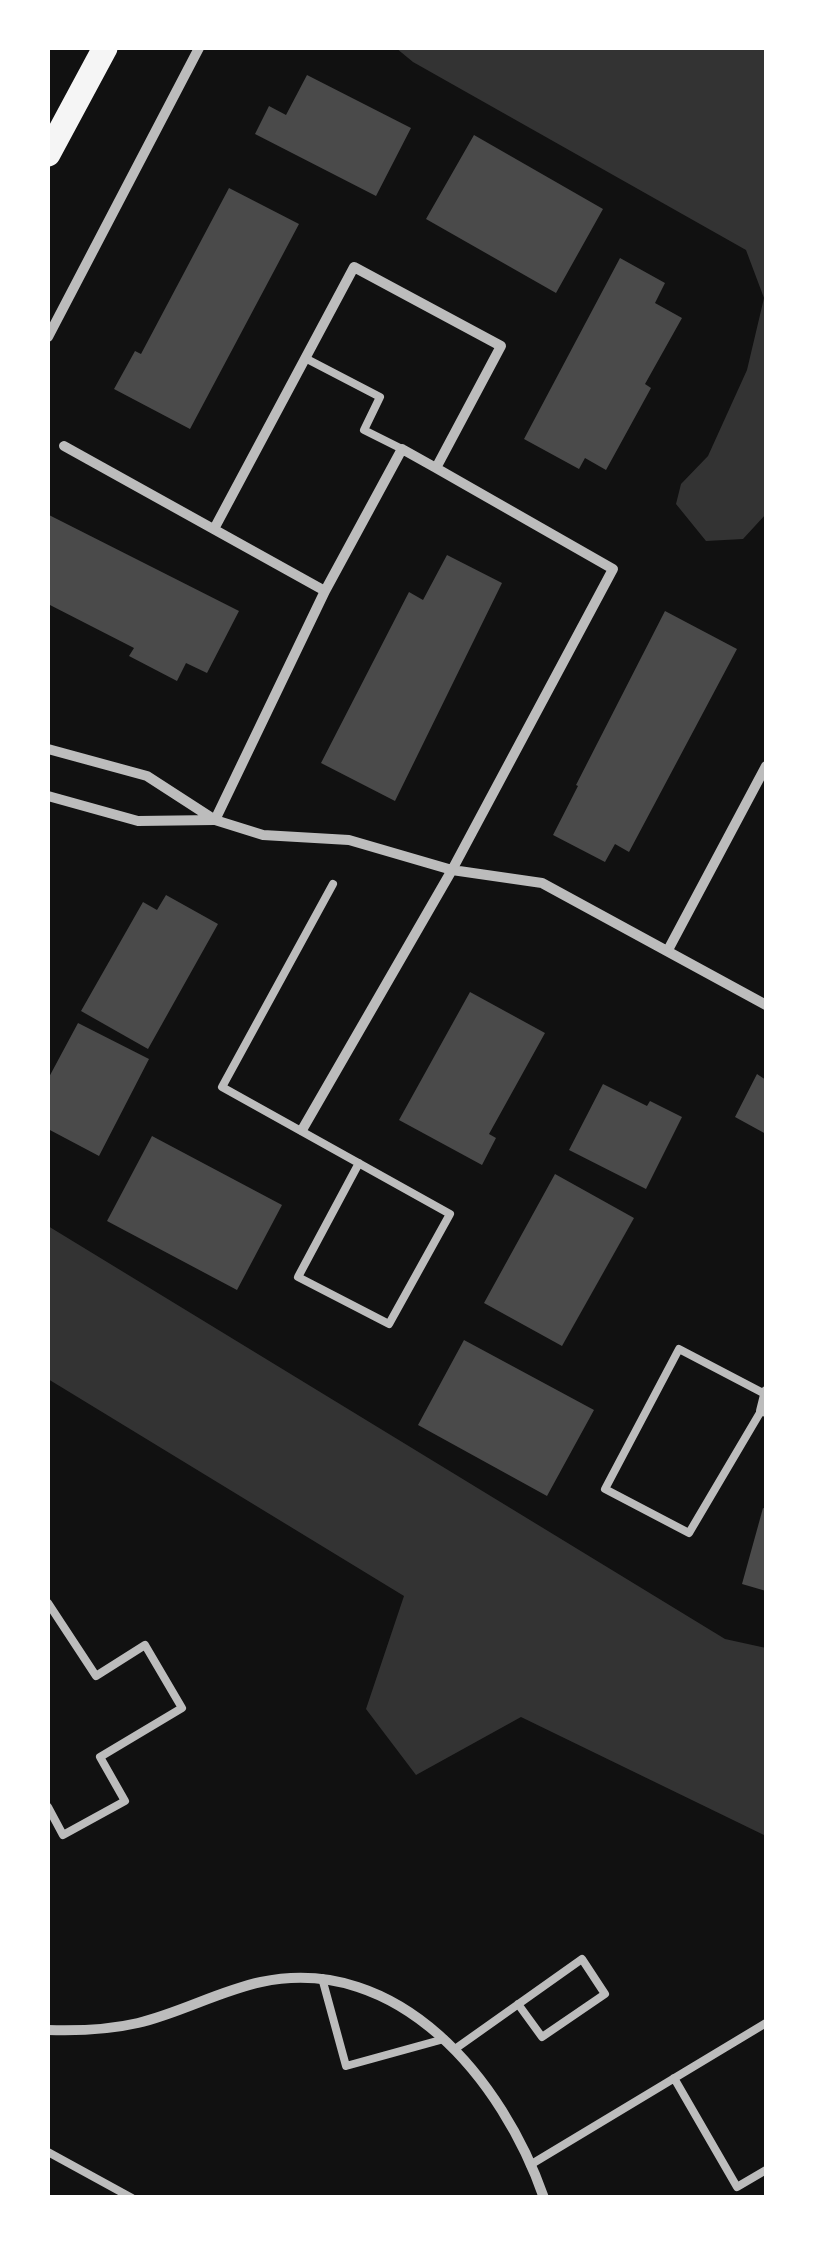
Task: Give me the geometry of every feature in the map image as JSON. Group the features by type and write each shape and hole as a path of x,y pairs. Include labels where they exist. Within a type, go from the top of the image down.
{"main road":[{"path":"48,154 104,48"}],"street":[{"path":"48,337 199,48"},
{"path":"214,529 354,267 500,346 436,468"},
{"path":"64,446 324,591"},
{"path":"215,820 324,591 402,449 612,570 452,870 302,1130"},
{"path":"48,749 147,776 215,820 263,835 350,840 452,870 542,884 766,1005"},
{"path":"668,950 766,766"},
{"path":"48,796 138,821 215,820"},
{"path":"764,1412 766,1392"},
{"path":"48,2030 88,2032 140,2022 257,1983 286,1978 322,1978 360,1986 397,2003 455,2049 494,2099 544,2198"}],"lane":[{"path":"305,358 380,398 364,430 402,449"},
{"path":"332,884 222,1087 302,1130 450,1214 389,1324 298,1277 359,1163"},
{"path":"764,1412 689,1532 605,1489 679,1349 766,1392"},
{"path":"48,1603 96,1676 146,1645 182,1708 100,1757 126,1801 63,1835 48,1807"},
{"path":"455,2049 518,2004 582,1959 605,1994 542,2037 518,2004"},
{"path":"322,1978 346,2066 444,2039"},
{"path":"530,2165 766,2023"},
{"path":"674,2078 738,2187 766,2170"},
{"path":"48,2152 132,2198"}],"shaded area":[{"path":"396,48 766,48 766,514 743,539 706,541 676,504 681,484 708,456 747,370 764,298 746,250 413,62"},
{"path":"48,1226 725,1639 766,1648 766,1836 521,1717 416,1775 366,1709 404,1596 48,1379"}],"building":[{"path":"307,75 411,128 376,196 255,134 269,106 286,115"},
{"path":"474,135 603,209 556,293 426,219"},
{"path":"229,188 299,224 190,429 114,389 135,351 141,354"},
{"path":"620,258 665,283 655,303 682,318 645,384 651,388 606,470 585,458 579,469 524,439"},
{"path":"49,515 239,611 207,673 186,663 177,681 129,656 134,648 48,604"},
{"path":"447,555 502,583 395,801 321,763 409,592 423,600"},
{"path":"665,611 737,649 629,852 615,844 605,862 553,835"},
{"path":"166,895 218,924 148,1049 81,1011 143,902 157,910"},
{"path":"470,992 545,1033 489,1134 496,1138 482,1165 399,1120"},
{"path":"78,1023 149,1059 99,1156 48,1129 48,1079"},
{"path":"757,1074 766,1080 766,1134 735,1117"},
{"path":"603,1084 647,1106 650,1101 682,1117 646,1189 569,1150"},
{"path":"152,1136 282,1205 237,1290 107,1221"},
{"path":"555,1174 634,1218 562,1346 484,1303"},
{"path":"464,1340 594,1410 547,1496 418,1425"},
{"path":"763,1508 766,1509 766,1591 742,1584"}]}
